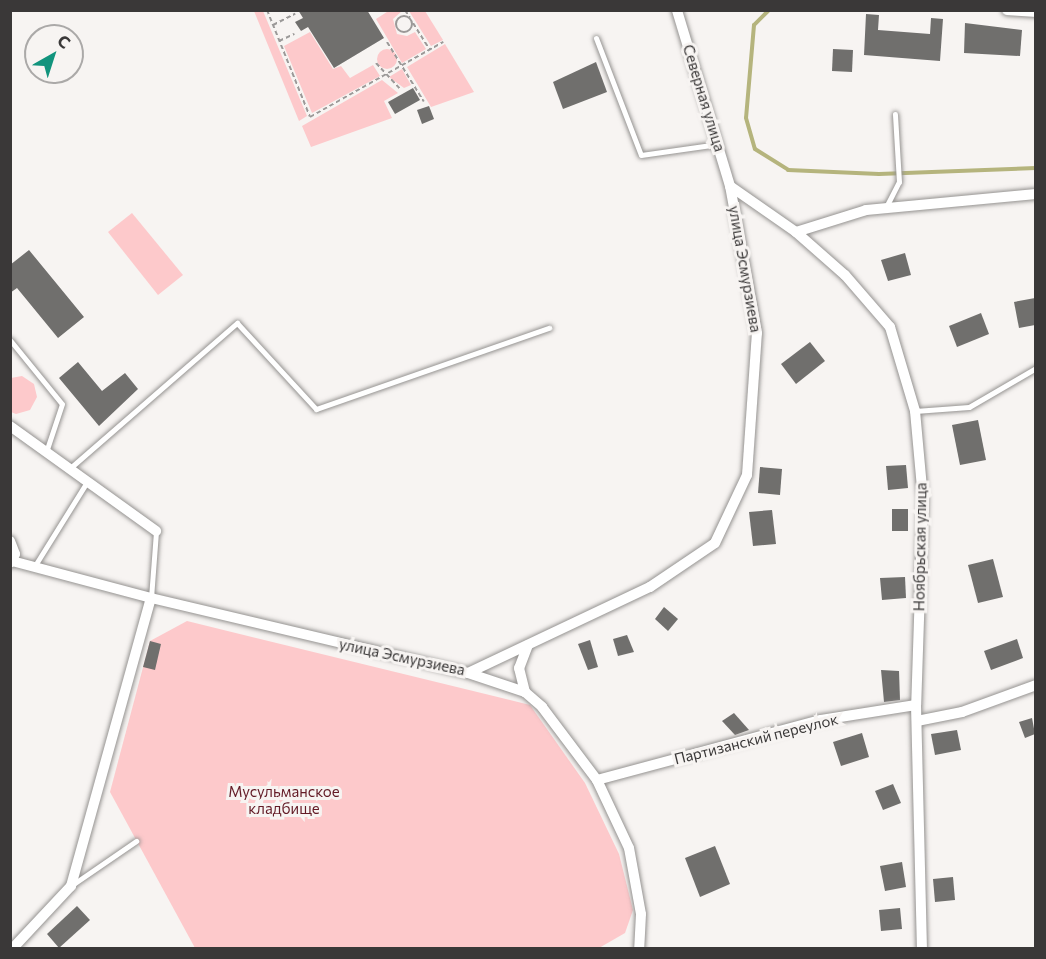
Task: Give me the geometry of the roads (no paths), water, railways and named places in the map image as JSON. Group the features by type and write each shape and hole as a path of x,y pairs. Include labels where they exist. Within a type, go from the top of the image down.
{"street":[{"name":"Северная улица","path":"677,10 730,186"},
{"path":"1007,10 1035,12"},
{"name":"Ноябрьская улица","path":"730,186 796,232 845,275 890,327 915,411 923,499 916,705 922,948"},
{"name":"улица Эсмурзиева","path":"11,562 468,674 650,587 715,543 747,475 757,333 730,186"},
{"path":"796,232 886,207 1035,194"},
{"path":"10,426 156,531"},
{"path":"10,541 11,562"},
{"path":"13,948 71,886 151,598"},
{"path":"525,692 519,668 528,645"},
{"path":"468,674 525,692 542,707 597,780 629,848 641,914 639,948"},
{"path":"917,721 962,712 1035,685"},
{"name":"Партизанский переулок","path":"597,780 821,720 916,705"}],"lane":[{"path":"596,38 641,155 718,144"},
{"path":"886,207 899,182 895,114"},
{"path":"69,469 237,323 316,409 549,328"},
{"path":"10,340 62,404 46,452"},
{"path":"915,411 969,407 1035,368"},
{"path":"34,567 87,481"},
{"path":"151,598 156,531"},
{"path":"71,886 136,841"}],"waterway":[{"path":"769,10 754,25 746,118 755,149 788,170 879,174 1036,168"}],"park label":[{"name":"Мусульманское кладбище","path":"284,800"}]}
